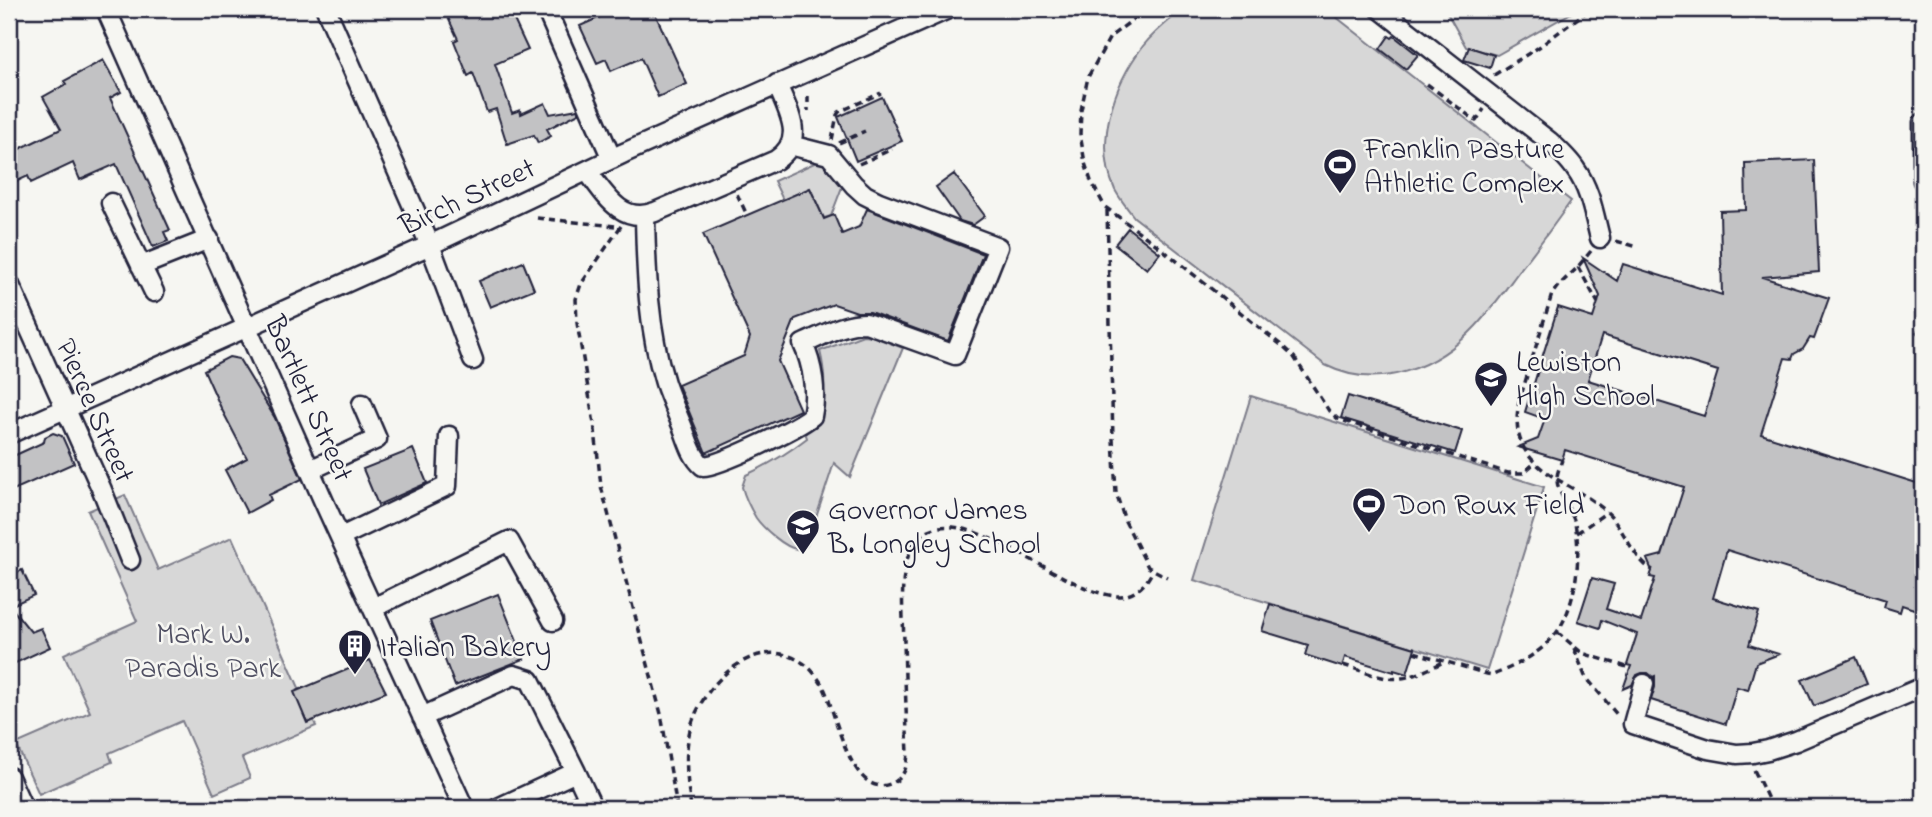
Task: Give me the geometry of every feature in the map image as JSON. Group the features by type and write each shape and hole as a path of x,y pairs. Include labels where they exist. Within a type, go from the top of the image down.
{"street":[{"name":"Bartlett Street","path":"106,9 310,470 464,808"},
{"path":"326,9 430,245 473,360"},
{"path":"546,9 612,159"},
{"name":"Birch Street","path":"9,434 430,245 777,84 948,9"},
{"path":"1380,9 1549,141 1577,171 1593,209 1600,238"},
{"path":"587,171 617,207 634,216 645,215 776,160 787,151 793,138 793,126 777,84"},
{"path":"1923,123 1923,181"},
{"path":"645,215 648,293 661,368 697,461 703,466 710,466 794,428 812,416 814,392 811,368 803,344 842,326 866,323 955,355 998,247 879,202 865,195 829,155 790,145"},
{"path":"111,202 154,292"},
{"path":"142,266 209,239"},
{"name":"Pierce Street","path":"9,283 102,490 130,560"},
{"path":"310,470 377,439 362,404"},
{"path":"341,537 447,486 449,436"},
{"path":"373,608 509,541 553,621"},
{"path":"422,717 514,675 530,680 589,800 573,808"},
{"path":"1644,684 1633,724 1708,749 1737,754 1768,750 1796,741 1923,687"},
{"path":"498,808 576,772"},
{"path":"9,777 23,808"}],"path":[{"path":"1147,9 1111,37 1088,77 1084,93 1080,123 1082,148 1091,181 1107,208 1288,351 1304,370 1329,411 1338,419 1508,473 1523,473 1536,462"},
{"path":"1335,9 1342,16"},
{"path":"1479,85 1539,47 1590,9"},
{"path":"1427,84 1474,122 1494,97"},
{"path":"829,155 839,112 880,93"},
{"path":"829,155 839,143 865,131"},
{"path":"841,171 892,149"},
{"path":"736,192 747,215"},
{"path":"1107,208 1116,493 1125,521 1144,559 1153,570 1167,577"},
{"path":"537,218 621,226"},
{"path":"616,220 621,226"},
{"path":"621,226 580,284 576,299 577,323 595,430 601,486 659,704 677,808"},
{"path":"1637,247 1600,238 1578,267 1552,294 1517,412 1519,433 1527,453 1556,480 1607,512 1619,525 1644,566 1653,570"},
{"path":"1578,267 1598,303"},
{"path":"1916,331 1923,338"},
{"path":"1414,652 1493,675 1530,656 1552,639 1566,612 1577,575 1574,521 1556,480 1562,460"},
{"path":"1576,533 1607,512"},
{"path":"691,808 687,752 692,724 698,710 730,670 740,662 764,654 794,658 803,663 818,679 848,753 861,776 874,785 882,786 901,776 905,771 908,753 904,576 910,552 920,536 928,530 945,526 963,528 985,536 1061,576 1106,595 1128,595 1136,591 1153,570"},
{"path":"1557,632 1582,653 1630,668"},
{"path":"1919,650 1923,641"},
{"path":"1574,648 1585,676 1620,720"},
{"path":"1343,665 1397,679 1446,662"},
{"path":"1752,765 1768,799"}],"green space":[{"name":"Franklin Pasture Athletic Complex","path":"1183,9 1326,9 1571,201 1488,313 1461,341 1444,354 1406,371 1386,376 1345,373 1325,365 1134,217 1115,190 1109,172 1106,153 1110,115 1115,96 1132,61 1157,31"},
{"path":"1445,9 1578,9 1497,55 1466,47"},
{"path":"821,160 826,162 842,187 831,216 824,218 810,188 783,200 774,181"},
{"path":"863,335 903,348 850,477 834,463 807,545 802,549 792,548 775,537 756,518 742,487 746,475 770,463 807,438 805,432 817,425 822,406 824,370 820,351"},
{"name":"Don Roux Field","path":"1251,396 1544,487 1487,670 1194,580"},
{"name":"Mark W. Paradis Park","path":"125,495 158,570 232,537 316,726 242,758 250,778 214,794 182,721 109,753 112,762 39,794 16,744 90,712 64,654 137,621 88,511"}],"building":[{"path":"444,9 509,9 528,50 495,64 512,113 520,110 521,114 545,103 550,114 578,109 579,113 547,129 551,136 538,143 534,135 507,144 496,109 487,112 473,73 468,76 454,41 458,39"},
{"path":"618,9 653,9 687,84 658,97 641,58 611,71 606,59 597,63 580,26"},
{"path":"1389,36 1394,36 1418,55 1406,69 1380,49"},
{"path":"1469,47 1494,55 1490,68 1464,60"},
{"path":"103,60 121,92 110,98 170,230 164,232 168,241 153,247 116,164 80,180 73,163 31,183 28,176 9,185 9,154 61,129 43,97 66,84 64,81"},
{"path":"882,97 902,141 856,161 838,117"},
{"name":"Lewiston High School","path":"1814,160 1819,272 1762,277 1829,298 1814,339 1810,338 1792,359 1785,358 1761,434 1923,485 1923,612 1902,605 1900,612 1884,607 1886,600 1727,550 1713,598 1759,612 1749,645 1779,654 1756,663 1748,690 1737,687 1726,724 1651,700 1655,676 1648,673 1637,675 1632,685 1623,689 1637,634 1602,620 1600,628 1578,621 1592,578 1614,584 1606,609 1641,621 1655,578 1650,577 1652,571 1647,559 1662,555 1684,487 1565,450 1562,460 1518,447 1538,439 1545,419 1525,412 1558,307 1593,318 1600,296 1583,258 1617,281 1623,264 1722,295 1720,211 1746,210 1745,163","holes":["1602,335 1718,371 1704,416 1588,380"]},
{"path":"954,174 985,216 973,225 960,221 936,187"},
{"name":"Governor James B. Longley School","path":"810,188 824,219 834,215 842,234 859,227 867,209 983,254 948,341 870,312 857,312 834,304 795,319 778,361 800,410 706,453 678,385 744,356 750,337 703,234"},
{"path":"1128,228 1160,253 1147,269 1115,244"},
{"path":"523,262 534,289 490,307 479,281"},
{"path":"229,357 239,359 275,418 302,479 269,495 271,500 247,513 225,470 247,458 204,370"},
{"path":"1348,396 1462,431 1455,453 1341,418"},
{"path":"53,433 62,436 74,463 9,492 9,458 44,442 45,437"},
{"path":"413,449 427,483 378,505 363,469"},
{"path":"22,570 34,595 10,606 31,632 41,628 50,647 9,666 9,577"},
{"path":"498,594 524,659 455,686 430,621"},
{"path":"1270,604 1415,648 1407,674 1345,657 1342,667 1305,655 1308,645 1262,631"},
{"path":"1856,657 1867,684 1814,706 1802,680"},
{"name":"Italian Bakery","path":"370,660 386,692 307,723 294,692"}],"place":[{"name":"Franklin Pasture Athletic Complex","path":"1340,195"},
{"name":"Lewiston High School","path":"1491,408"},
{"name":"Don Roux Field","path":"1369,534"},
{"name":"Governor James B. Longley School","path":"803,556"},
{"name":"Italian Bakery","path":"355,676"}]}
